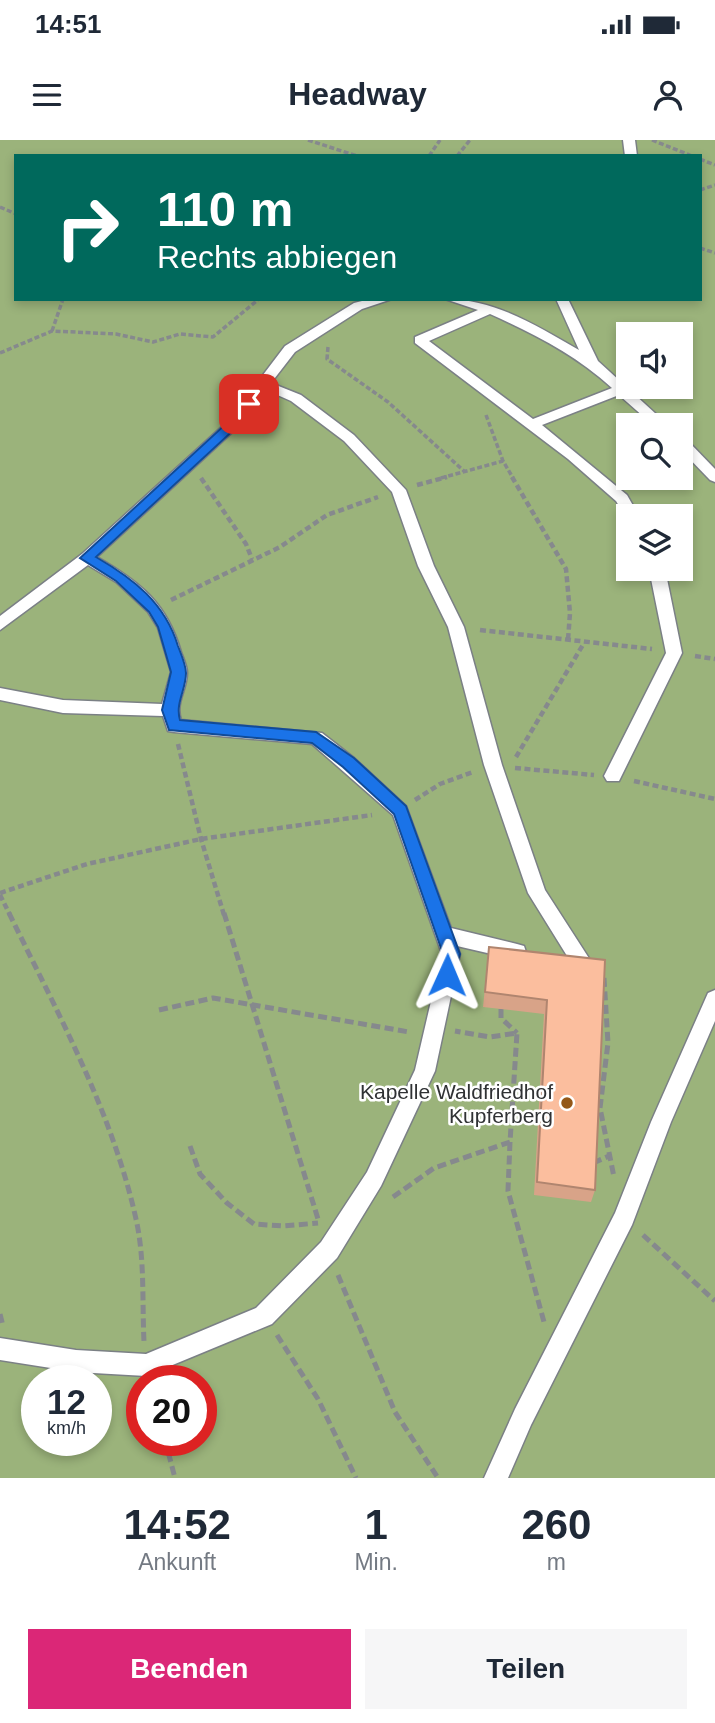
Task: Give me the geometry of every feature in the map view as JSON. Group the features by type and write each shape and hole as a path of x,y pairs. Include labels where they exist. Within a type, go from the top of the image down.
{"lane":[{"path":"0,624 87,558 233,424 290,349 358,306 378,301"},
{"path":"459,301 490,309 531,328 592,363 616,387"},
{"path":"563,301 592,363"},
{"path":"490,309 420,340 622,498 625,504"},
{"path":"265,385 296,398 349,438 399,490 426,566 456,627 493,765 537,893 584,966 560,961"},
{"path":"530,425 616,391"},
{"path":"630,399 647,413"},
{"path":"693,454 715,477"},
{"path":"87,558 121,578 154,608 166,627 179,672 172,718"},
{"path":"613,776 674,653 659,581"},
{"path":"0,694 27,703 172,718 316,738 348,763 400,811 451,954 425,1071 380,1167 330,1250 264,1316 146,1365 76,1361 0,1349"},
{"path":"446,935 535,956"},
{"path":"496,1478 624,1218 661,1122 715,999"}],"path":[{"path":"308,140 351,154"},
{"path":"459,154 470,140"},
{"path":"652,140 687,154"},
{"path":"52,331 62,301"},
{"path":"0,353 52,331 72,334 106,333 153,342 180,334 213,337 257,301"},
{"path":"328,345 327,359 388,402 465,472"},
{"path":"497,401 486,414 503,461 566,569 570,613 568,640"},
{"path":"154,608 280,547 327,515 399,490 503,461"},
{"path":"191,463 246,544 253,559"},
{"path":"456,627 638,647"},
{"path":"584,643 510,767 613,776 715,799"},
{"path":"172,718 201,839 320,1223 353,1316 395,1412 438,1478"},
{"path":"146,1365 136,1221 119,1163 92,1085 0,894 87,864 201,839 400,811 440,784 493,765"},
{"path":"159,1010 213,998 252,1007 432,1036 455,1031 490,1037 517,1033"},
{"path":"501,1009 501,1018 517,1033"},
{"path":"517,1033 508,1191 554,1357"},
{"path":"596,1042 608,1043"},
{"path":"382,1206 434,1168 510,1142"},
{"path":"190,1146 200,1174 227,1203 254,1224 283,1226 320,1223"},
{"path":"593,1163 609,1156"},
{"path":"264,1316 318,1399 356,1478"},
{"path":"169,1456 175,1478"}],"green space":[{"path":"0,140 715,140 715,1478 0,1478"}],"building":[{"name":"Kapelle Waldfriedhof Kupferberg","path":"489,947 605,960 595,1190 537,1182 547,1000 485,992"}],"place":[{"name":"Kapelle Waldfriedhof Kupferberg","path":"567,1103"}],"route":[{"path":"249,404 233,424 87,558 121,578 154,608 166,627 179,672 169,710 174,726 316,738 348,763 400,811 446,935 451,954 447,975"}]}
